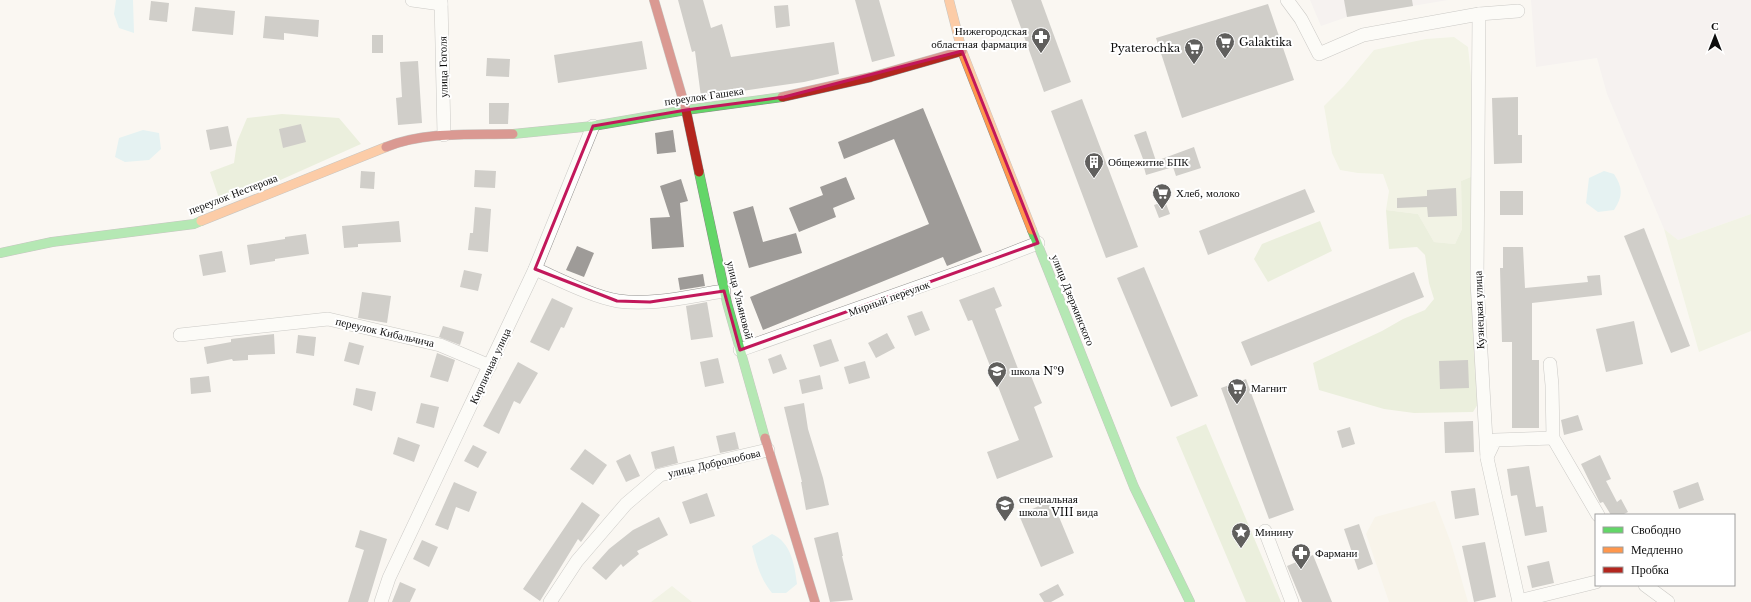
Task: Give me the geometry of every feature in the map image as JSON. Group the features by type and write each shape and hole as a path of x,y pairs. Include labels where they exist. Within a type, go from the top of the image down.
{"street":[{"path":"412,0 441,2"},
{"name":"улица Ульяновой","path":"654,0 686,110 724,291 768,450 815,602"},
{"name":"улица Дзержинского","path":"949,0 962,51 1134,487 1190,602"},
{"path":"1287,0 1301,19 1319,54 1363,35 1479,14 1518,12"},
{"name":"улица Гоголя","path":"441,2 444,134"},
{"name":"Кузнецкая улица","path":"1479,14 1477,288 1487,458 1519,602"},
{"name":"переулок Гашека","path":"444,134 520,134 593,126 686,110 784,97 871,77 962,51"},
{"name":"Кирпичная улица","path":"381,602 389,578 535,268 593,126"},
{"name":"переулок Нестерова","path":"0,253 52,242 194,224 403,140 444,134"},
{"name":"Мирный переулок","path":"740,350 997,260 1038,243"},
{"path":"535,268 577,287 617,301 650,302 724,291"},
{"name":"переулок Кибальчича","path":"180,335 328,318 440,345 490,366"},
{"path":"1550,364 1553,438 1597,514"},
{"path":"1487,458 1495,440 1553,438"},
{"name":"улица Добролюбова","path":"550,602 577,561 622,510 660,475 768,450"},
{"path":"1265,531 1292,602"},
{"path":"1519,602 1595,582"},
{"path":"1646,586 1668,602"}],"highlighted area":[{"path":"962,51 1038,243 740,350 724,291 650,302 617,301 535,269 593,126 686,110 784,97"}],"shaded area":[{"path":"1310,0 1448,0 1347,17 1321,26"},
{"path":"1531,0 1751,0 1751,214 1678,240 1664,229 1607,94 1597,58 1536,67"},
{"path":"1435,501 1451,543 1468,602 1389,602 1366,534 1375,517"}],"green space":[{"path":"1454,37 1468,47 1471,76 1473,176 1461,181 1462,229 1455,244 1434,242 1418,214 1386,210 1389,191 1383,174 1358,173 1340,170 1332,153 1324,106 1344,86 1374,50 1426,39"},
{"path":"282,114 339,118 361,144 276,182 220,201 210,172 234,163 237,142 247,118"},
{"path":"1473,176 1478,404 1473,412 1414,413 1384,409 1319,390 1313,363 1382,331 1403,319 1425,310 1434,299 1429,283 1425,255 1417,247 1389,249 1386,210 1418,214 1434,242 1455,244 1462,229 1461,181"},
{"path":"1751,214 1751,331 1699,352 1664,229 1678,240"},
{"path":"1320,221 1332,251 1268,282 1254,259 1262,244"},
{"path":"1206,424 1281,602 1246,602 1176,437"},
{"path":"672,586 692,602 651,602"}],"water":[{"path":"116,0 133,0 134,33 119,28 114,14"},
{"path":"143,130 159,133 161,149 149,160 125,162 115,157 119,138"},
{"path":"1604,171 1614,174 1621,192 1614,210 1598,212 1586,203 1589,178"},
{"path":"772,534 784,543 788,549 795,570 797,584 786,593 772,593 759,571 752,546"}],"building":[{"path":"678,0 703,0 711,28 722,24 731,57 834,42 839,74 804,82 701,97 695,51 692,52"},
{"path":"855,0 879,0 895,56 872,62"},
{"path":"1011,0 1041,0 1071,82 1044,92"},
{"path":"1344,0 1412,0 1413,6 1347,17"},
{"path":"151,1 169,3 167,22 149,20"},
{"name":"Galaktika","path":"1268,4 1294,80 1182,118 1156,38"},
{"path":"788,5 790,26 776,28 774,6"},
{"path":"195,7 235,11 233,35 192,31"},
{"path":"265,16 319,20 318,37 284,33 284,40 263,38"},
{"path":"372,35 383,35 383,53 372,53"},
{"path":"642,41 647,69 558,83 554,55"},
{"path":"487,58 510,59 509,77 486,76"},
{"path":"418,61 422,123 398,125 396,98 402,97 400,62"},
{"path":"1518,97 1518,135 1522,135 1522,163 1494,164 1492,98"},
{"name":"Общежитие БПК","path":"1082,99 1138,247 1106,258 1051,111"},
{"path":"489,103 509,103 508,124 489,124"},
{"path":"923,108 982,252 947,266 943,257 763,330 750,297 929,224 894,139 844,159 838,142"},
{"path":"301,124 306,142 283,148 279,129"},
{"path":"228,126 232,146 210,150 206,130"},
{"path":"673,130 676,152 657,154 655,133"},
{"path":"1146,131 1156,161 1194,147 1201,168 1176,176 1173,167 1146,175 1143,159 1134,135"},
{"path":"475,170 496,171 495,188 474,187"},
{"path":"361,171 375,172 374,189 360,188"},
{"path":"846,177 855,199 833,208 836,217 799,232 789,208 823,195 820,187"},
{"path":"681,179 688,201 680,203 684,247 652,249 650,218 670,217 660,186"},
{"path":"1456,188 1457,216 1428,217 1427,207 1397,208 1397,198 1427,196 1427,190"},
{"path":"1305,189 1315,212 1208,255 1199,231"},
{"path":"1500,191 1523,191 1523,215 1500,215"},
{"name":"Хлеб, молоко","path":"1165,201 1170,214 1159,218 1154,205"},
{"path":"753,206 763,242 796,233 802,253 749,268 733,212"},
{"path":"475,207 491,209 488,252 468,250 470,233 473,233"},
{"path":"399,221 401,242 358,244 358,247 344,248 342,226"},
{"path":"1644,228 1690,346 1671,353 1624,236"},
{"path":"306,234 309,254 275,259 275,261 250,265 247,245"},
{"path":"577,246 594,253 584,277 566,270"},
{"path":"1503,247 1523,247 1525,288 1588,282 1587,276 1600,275 1602,295 1532,303 1532,360 1539,360 1539,428 1512,428 1512,342 1502,342 1500,268 1503,268"},
{"path":"222,251 226,272 203,276 199,255"},
{"path":"1144,267 1198,396 1171,407 1117,278"},
{"path":"464,270 482,274 478,291 460,287"},
{"path":"1414,272 1424,297 1251,366 1241,342"},
{"path":"703,274 705,286 680,290 678,278"},
{"path":"994,287 1002,306 995,309 1020,374 1029,371 1042,403 1034,407 1053,457 997,479 987,452 1019,440 972,320 968,321 959,300"},
{"path":"362,292 391,296 387,323 358,318"},
{"path":"552,298 573,308 564,328 561,327 549,351 530,342"},
{"path":"707,302 713,337 691,340 686,306"},
{"path":"922,311 930,330 915,336 907,316"},
{"path":"1634,321 1643,364 1606,372 1596,329"},
{"path":"443,326 464,332 460,345 439,337"},
{"path":"887,333 895,348 876,358 868,343"},
{"path":"274,334 275,354 248,355 248,360 233,361 232,359 207,364 204,347 231,342 231,339"},
{"path":"298,335 316,337 314,356 296,353"},
{"path":"831,339 839,361 820,367 813,345"},
{"path":"349,342 364,346 359,365 344,361"},
{"path":"437,353 455,360 448,382 430,377"},
{"path":"781,354 787,369 773,374 768,359"},
{"path":"718,358 724,383 705,387 700,362"},
{"path":"1468,360 1469,388 1440,389 1439,361"},
{"path":"865,361 870,378 849,384 844,367"},
{"path":"518,362 538,373 520,404 514,401 499,434 483,426"},
{"path":"820,375 823,389 802,394 799,380"},
{"path":"209,376 211,392 191,394 190,378"},
{"path":"1246,379 1294,510 1269,519 1221,388"},
{"path":"356,388 376,392 372,411 353,405"},
{"path":"421,403 439,407 434,428 416,423"},
{"path":"804,403 808,429 823,478 829,505 806,510 802,482 784,407"},
{"path":"1578,415 1583,430 1564,435 1561,420"},
{"path":"1473,421 1474,452 1445,453 1444,422"},
{"path":"1350,427 1355,444 1342,448 1337,431"},
{"path":"735,432 739,449 720,453 716,436"},
{"path":"398,437 420,445 414,462 393,454"},
{"path":"473,445 487,452 478,468 464,461"},
{"path":"674,446 678,463 655,469 651,452"},
{"path":"585,449 607,465 593,485 570,469"},
{"path":"630,454 640,476 626,482 616,461"},
{"path":"1600,455 1611,479 1606,481 1617,502 1621,499 1628,512 1624,514 1610,514 1603,502 1600,503 1581,464"},
{"path":"1529,466 1536,507 1543,506 1547,532 1525,536 1517,495 1511,496 1507,469"},
{"path":"454,482 477,492 469,512 456,507 448,530 435,525"},
{"path":"1698,482 1704,500 1679,509 1673,491"},
{"path":"1475,488 1479,515 1455,519 1451,491"},
{"path":"707,493 715,516 690,524 682,502"},
{"path":"1052,500 1074,553 1041,567 1019,515"},
{"path":"582,502 600,515 581,542 578,539 540,601 523,589"},
{"path":"659,517 668,535 637,551 639,554 623,567 621,564 606,580 592,568 609,549 633,530"},
{"path":"1359,524 1373,564 1358,570 1344,529"},
{"path":"360,530 387,539 368,602 348,602 364,550 355,547"},
{"path":"838,532 842,556 853,600 830,602 814,538"},
{"path":"422,540 438,547 429,567 413,559"},
{"path":"1485,542 1496,597 1474,602 1462,546"},
{"path":"1313,555 1332,602 1302,602 1287,566"},
{"path":"1549,561 1554,583 1532,588 1527,566"},
{"path":"400,582 416,589 410,602 392,602"},
{"path":"1058,584 1064,595 1051,602 1044,602 1039,594"}],"traffic: fast":[{"path":"513,134 593,126 686,110 782,97"},
{"path":"699,172 727,303 765,438"},
{"path":"0,253 52,242 194,224 201,221"},
{"path":"1032,230 1134,487 1190,602"}],"traffic: slow":[{"path":"949,0 962,51 1032,230"},
{"path":"201,221 386,147"}],"traffic: jam":[{"path":"654,0 686,110 699,172"},
{"path":"782,97 871,77 962,51"},
{"path":"386,147 417,138 433,136 513,134"},
{"path":"765,438 815,602"}],"place":[{"name":"Нижегородская областная фармация","path":"1041,54"},
{"name":"Galaktika","path":"1225,59"},
{"name":"Pyaterochka","path":"1194,65"},
{"name":"Общежитие БПК","path":"1094,179"},
{"name":"Хлеб, молоко","path":"1162,210"},
{"name":"школа №9","path":"997,388"},
{"name":"Магнит","path":"1237,405"},
{"name":"специальная школа VIII вида","path":"1005,522"},
{"name":"Минину","path":"1241,549"},
{"name":"Фармани","path":"1301,570"}]}
